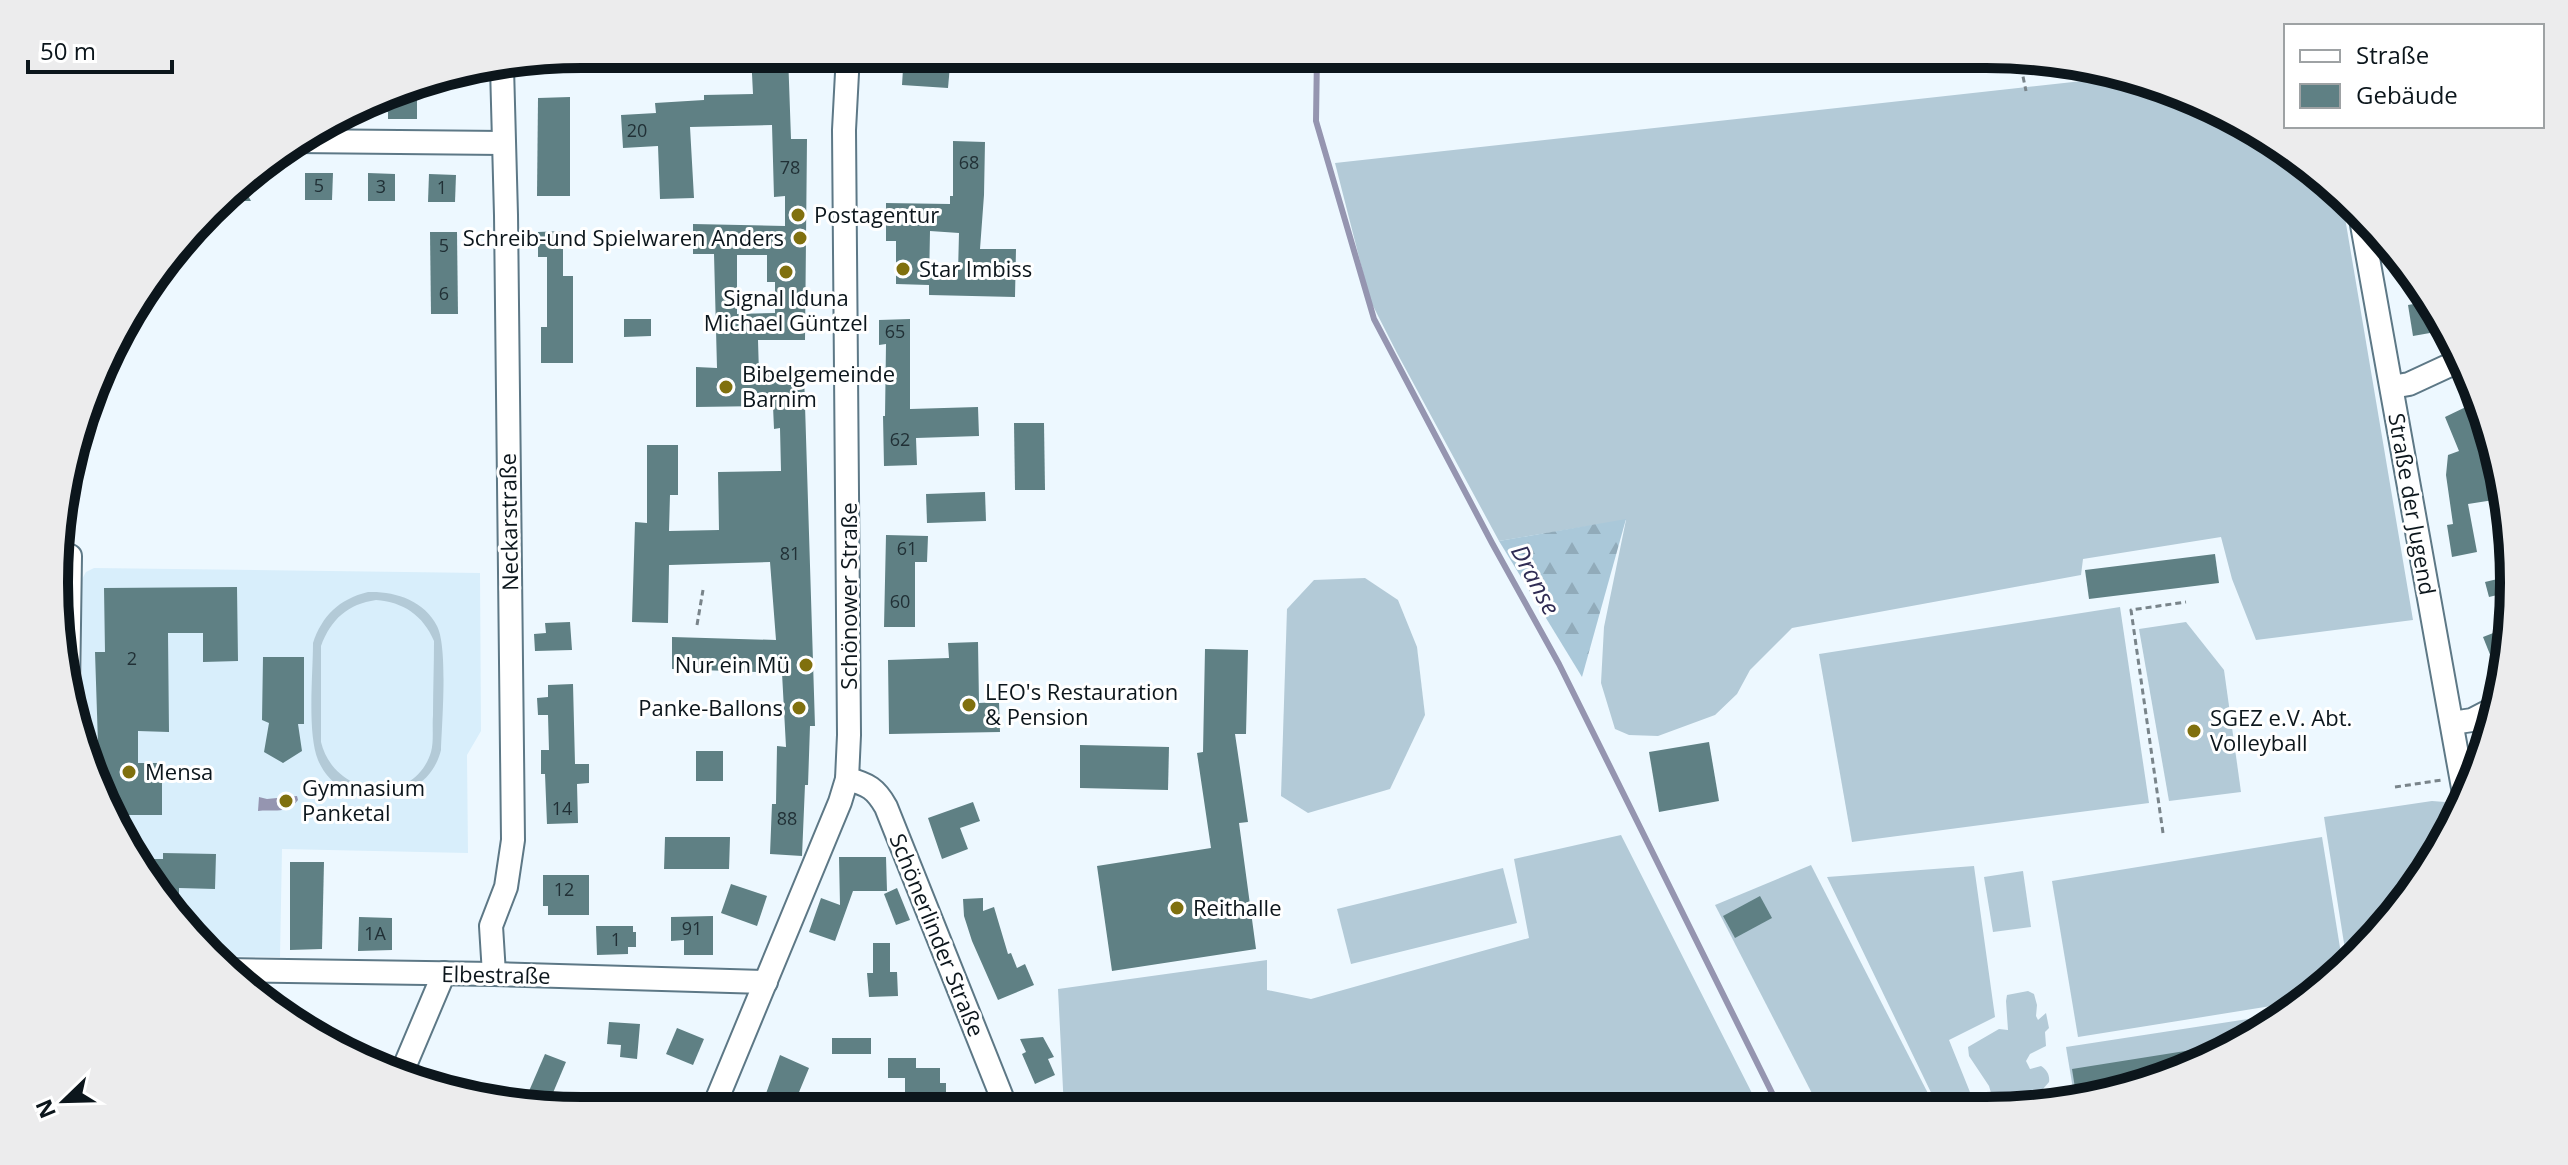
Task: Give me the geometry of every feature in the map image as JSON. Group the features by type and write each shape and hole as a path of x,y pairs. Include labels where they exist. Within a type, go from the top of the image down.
{"street":[{"name":"Schönower Straße","path":"718,1097 847,779 849,638 844,130 847,68"},
{"name":"Neckarstraße","path":"494,974 491,926 506,887 513,840 502,74"},
{"path":"318,141 503,143"},
{"name":"Straße der Jugend","path":"2364,235 2462,777"},
{"path":"2392,387 2409,384 2451,364"},
{"path":"2452,723 2472,720 2482,715"},
{"name":"Schönerlinder Straße","path":"847,779 866,783 873,788 886,807 1002,1097"},
{"name":"Elbestraße","path":"244,970 766,982"},
{"path":"405,1065 444,973"}],"path":[{"path":"2022,69 2026,91"},
{"path":"697,625 703,590"},
{"path":"2163,833 2131,610 2186,602"},
{"path":"2395,787 2457,788"}],"shaded area":[{"path":"2093,80 2182,107 2243,137 2271,155 2299,174 2344,215 2413,620 2256,640 2232,579 2221,537 2083,559 2081,575 1792,628 1750,670 1737,694 1715,715 1658,736 1629,735 1615,729 1601,683 1604,627 1626,520 1499,541 1370,300 1335,163"},
{"name":"Gymnasium Panketal","path":"94,568 480,573 481,731 467,755 468,853 282,849 280,957 230,956 196,922 155,868 121,810 95,748 82,700 82,579 86,572"},
{"path":"1365,578 1398,600 1417,647 1425,715 1390,789 1308,813 1281,796 1287,609 1314,580"},
{"path":"388,593 416,604 437,626 442,650 441,750 433,769 419,784 402,793 383,797 363,796 345,790 329,778 318,760 313,735 313,643 321,625 333,610 358,595","holes":["376,600 411,612 424,624 434,641 431,752 422,770 408,782 392,788 374,789 341,775 329,761 321,742 321,646 342,614 357,605"]},
{"path":"2120,607 2149,803 1852,842 1819,654"},
{"name":"SGEZ e.V. Abt. Volleyball","path":"2186,622 2224,670 2241,792 2169,801 2139,629"},
{"path":"297,796 298,800 289,808 258,811 259,797"},
{"path":"2432,801 2445,802 2446,811 2394,896 2345,950 2324,817"},
{"path":"1621,835 1754,1097 1063,1097 1058,989 1267,960 1267,990 1311,999 1529,938 1514,859"},
{"path":"2322,837 2341,954 2279,1005 2078,1037 2052,881"},
{"path":"1811,865 1930,1097 1814,1097 1715,905"},
{"path":"1974,866 1995,1017 1949,1040 1972,1097 1933,1097 1827,877"},
{"path":"1503,868 1517,923 1351,964 1337,909"},
{"path":"2023,871 2031,927 1993,932 1984,877"},
{"path":"2028,991 2034,994 2038,1020 2046,1013 2049,1028 2045,1032 2046,1046 2030,1054 2026,1061 2030,1069 2041,1066 2048,1075 2049,1082 2038,1094 1992,1097 1989,1086 1969,1056 1968,1047 1999,1029 2008,1030 2007,995"},
{"path":"2260,1017 2213,1044 2151,1070 2073,1089 2066,1047"}],"green space":[{"path":"1626,519 1582,677 1499,541"}],"building":[{"path":"586,68 586,72 559,72 559,69"},
{"path":"752,68 788,68 791,139 807,139 805,340 758,340 759,374 804,373 815,726 810,726 802,856 770,854 772,804 776,804 777,746 786,747 782,673 672,669 672,637 776,640 770,562 669,565 668,623 632,622 635,522 647,523 647,445 678,445 678,495 670,495 669,531 719,530 718,472 781,471 780,428 774,429 773,406 696,407 696,367 717,368 714,254 693,254 693,224 785,226 785,196 774,197 772,125 690,127 694,198 660,199 658,146 623,148 621,115 656,113 655,103 704,100 704,95 753,94","holes":["737,255 767,255 767,282 775,282 775,313 737,314"]},
{"path":"903,68 950,68 948,88 902,85"},
{"path":"417,95 417,119 388,119 388,112 374,112"},
{"path":"570,97 570,196 537,196 538,98"},
{"path":"953,141 985,142 980,249 1016,249 1015,297 929,295 929,285 896,284 896,241 886,241 886,203 950,204 950,196 953,196","holes":["930,231 959,233 958,273 929,273"]},
{"path":"305,173 333,173 332,200 305,200"},
{"path":"368,173 395,174 395,201 368,201"},
{"path":"429,174 456,175 455,202 428,202"},
{"path":"247,193 251,201 238,201"},
{"path":"563,231 563,276 573,276 573,363 541,363 541,327 547,327 547,257 538,257 538,232"},
{"path":"430,232 457,232 458,314 431,314"},
{"path":"2417,303 2435,332 2413,336 2408,305"},
{"path":"624,319 651,319 651,336 624,337"},
{"path":"910,319 910,409 978,407 979,436 916,438 917,465 884,466 886,344 879,345 879,320"},
{"path":"2469,406 2493,500 2468,504 2477,552 2452,557 2447,525 2453,524 2446,475 2448,455 2459,451 2445,417"},
{"path":"1014,423 1044,423 1045,490 1015,490"},
{"path":"985,492 986,521 927,523 926,494"},
{"path":"886,535 928,536 927,562 915,562 915,627 884,627"},
{"path":"2215,554 2219,583 2089,599 2085,570"},
{"path":"2500,578 2500,594 2489,597 2485,582"},
{"path":"237,587 238,661 203,662 203,633 168,633 169,732 138,731 138,763 162,763 162,815 124,815 95,748 98,744 95,652 105,652 104,588"},
{"path":"570,622 572,650 535,651 534,634 546,633 545,623"},
{"path":"2498,631 2494,663 2483,637"},
{"path":"978,642 979,703 999,702 1000,732 889,734 888,660 949,658 948,643"},
{"name":"Reithalle","path":"1205,649 1248,650 1246,734 1235,734 1248,822 1239,823 1256,949 1112,971 1097,866 1211,848 1197,753 1203,752"},
{"path":"263,657 304,657 304,724 298,724 302,751 283,763 264,752 269,723 262,720"},
{"path":"573,684 575,764 589,764 589,783 577,784 578,823 547,824 541,750 549,750 548,715 538,715 537,698 548,697 548,685"},
{"path":"1709,742 1719,801 1659,812 1649,752"},
{"path":"1080,745 1169,747 1168,790 1080,788"},
{"path":"696,751 723,751 723,781 696,781"},
{"path":"973,802 980,821 960,828 968,849 942,859 928,818"},
{"path":"665,837 730,837 729,869 664,869"},
{"path":"163,853 216,854 215,889 179,888 179,902 149,859 163,859"},
{"path":"839,857 886,857 887,891 853,891 835,941 809,932 821,898 840,905"},
{"path":"290,862 324,862 322,949 290,950"},
{"path":"543,875 589,875 589,915 548,915 548,906 543,906"},
{"path":"731,884 767,896 757,926 721,913"},
{"path":"897,888 910,920 896,925 884,894"},
{"path":"1760,896 1772,918 1735,938 1723,916"},
{"path":"983,898 983,911 994,907 1008,954 1011,953 1017,968 1025,964 1034,985 998,1000 964,916 963,899"},
{"path":"713,916 713,955 684,955 684,940 671,941 671,917"},
{"path":"359,917 392,918 392,950 358,951"},
{"path":"596,926 633,926 636,947 628,947 628,954 597,955"},
{"path":"873,943 890,943 890,972 897,972 898,996 869,997 867,973 873,973"},
{"path":"609,1022 640,1024 637,1059 620,1057 621,1045 607,1044"},
{"path":"677,1028 704,1039 693,1065 666,1054"},
{"path":"1043,1037 1054,1057 1048,1059 1055,1075 1035,1084 1022,1054 1026,1052 1020,1039"},
{"path":"832,1038 871,1038 871,1054 832,1054"},
{"path":"2204,1048 2151,1070 2075,1089 2072,1069"},
{"path":"545,1054 566,1062 552,1096 528,1094"},
{"path":"780,1055 809,1068 797,1097 786,1092 785,1097 765,1097"},
{"path":"888,1058 916,1058 916,1068 940,1068 940,1083 946,1083 946,1097 905,1097 905,1078 888,1078"}],"waterway":[{"name":"Dranse","path":"1317,68 1316,121 1374,319 1559,664 1774,1097"}],"place":[{"name":"Postagentur","path":"798,215"},
{"name":"Schreib-und Spielwaren Anders","path":"800,238"},
{"name":"Star Imbiss","path":"903,269"},
{"name":"Signal Iduna Michael Güntzel","path":"786,272"},
{"name":"Bibelgemeinde Barnim","path":"726,387"},
{"name":"Nur ein Mü","path":"806,665"},
{"name":"LEO's Restauration & Pension","path":"969,705"},
{"name":"Panke-Ballons","path":"799,708"},
{"name":"SGEZ e.V. Abt. Volleyball","path":"2194,731"},
{"name":"Mensa","path":"129,772"},
{"name":"Gymnasium Panketal","path":"286,801"},
{"name":"Reithalle","path":"1177,908"}]}
